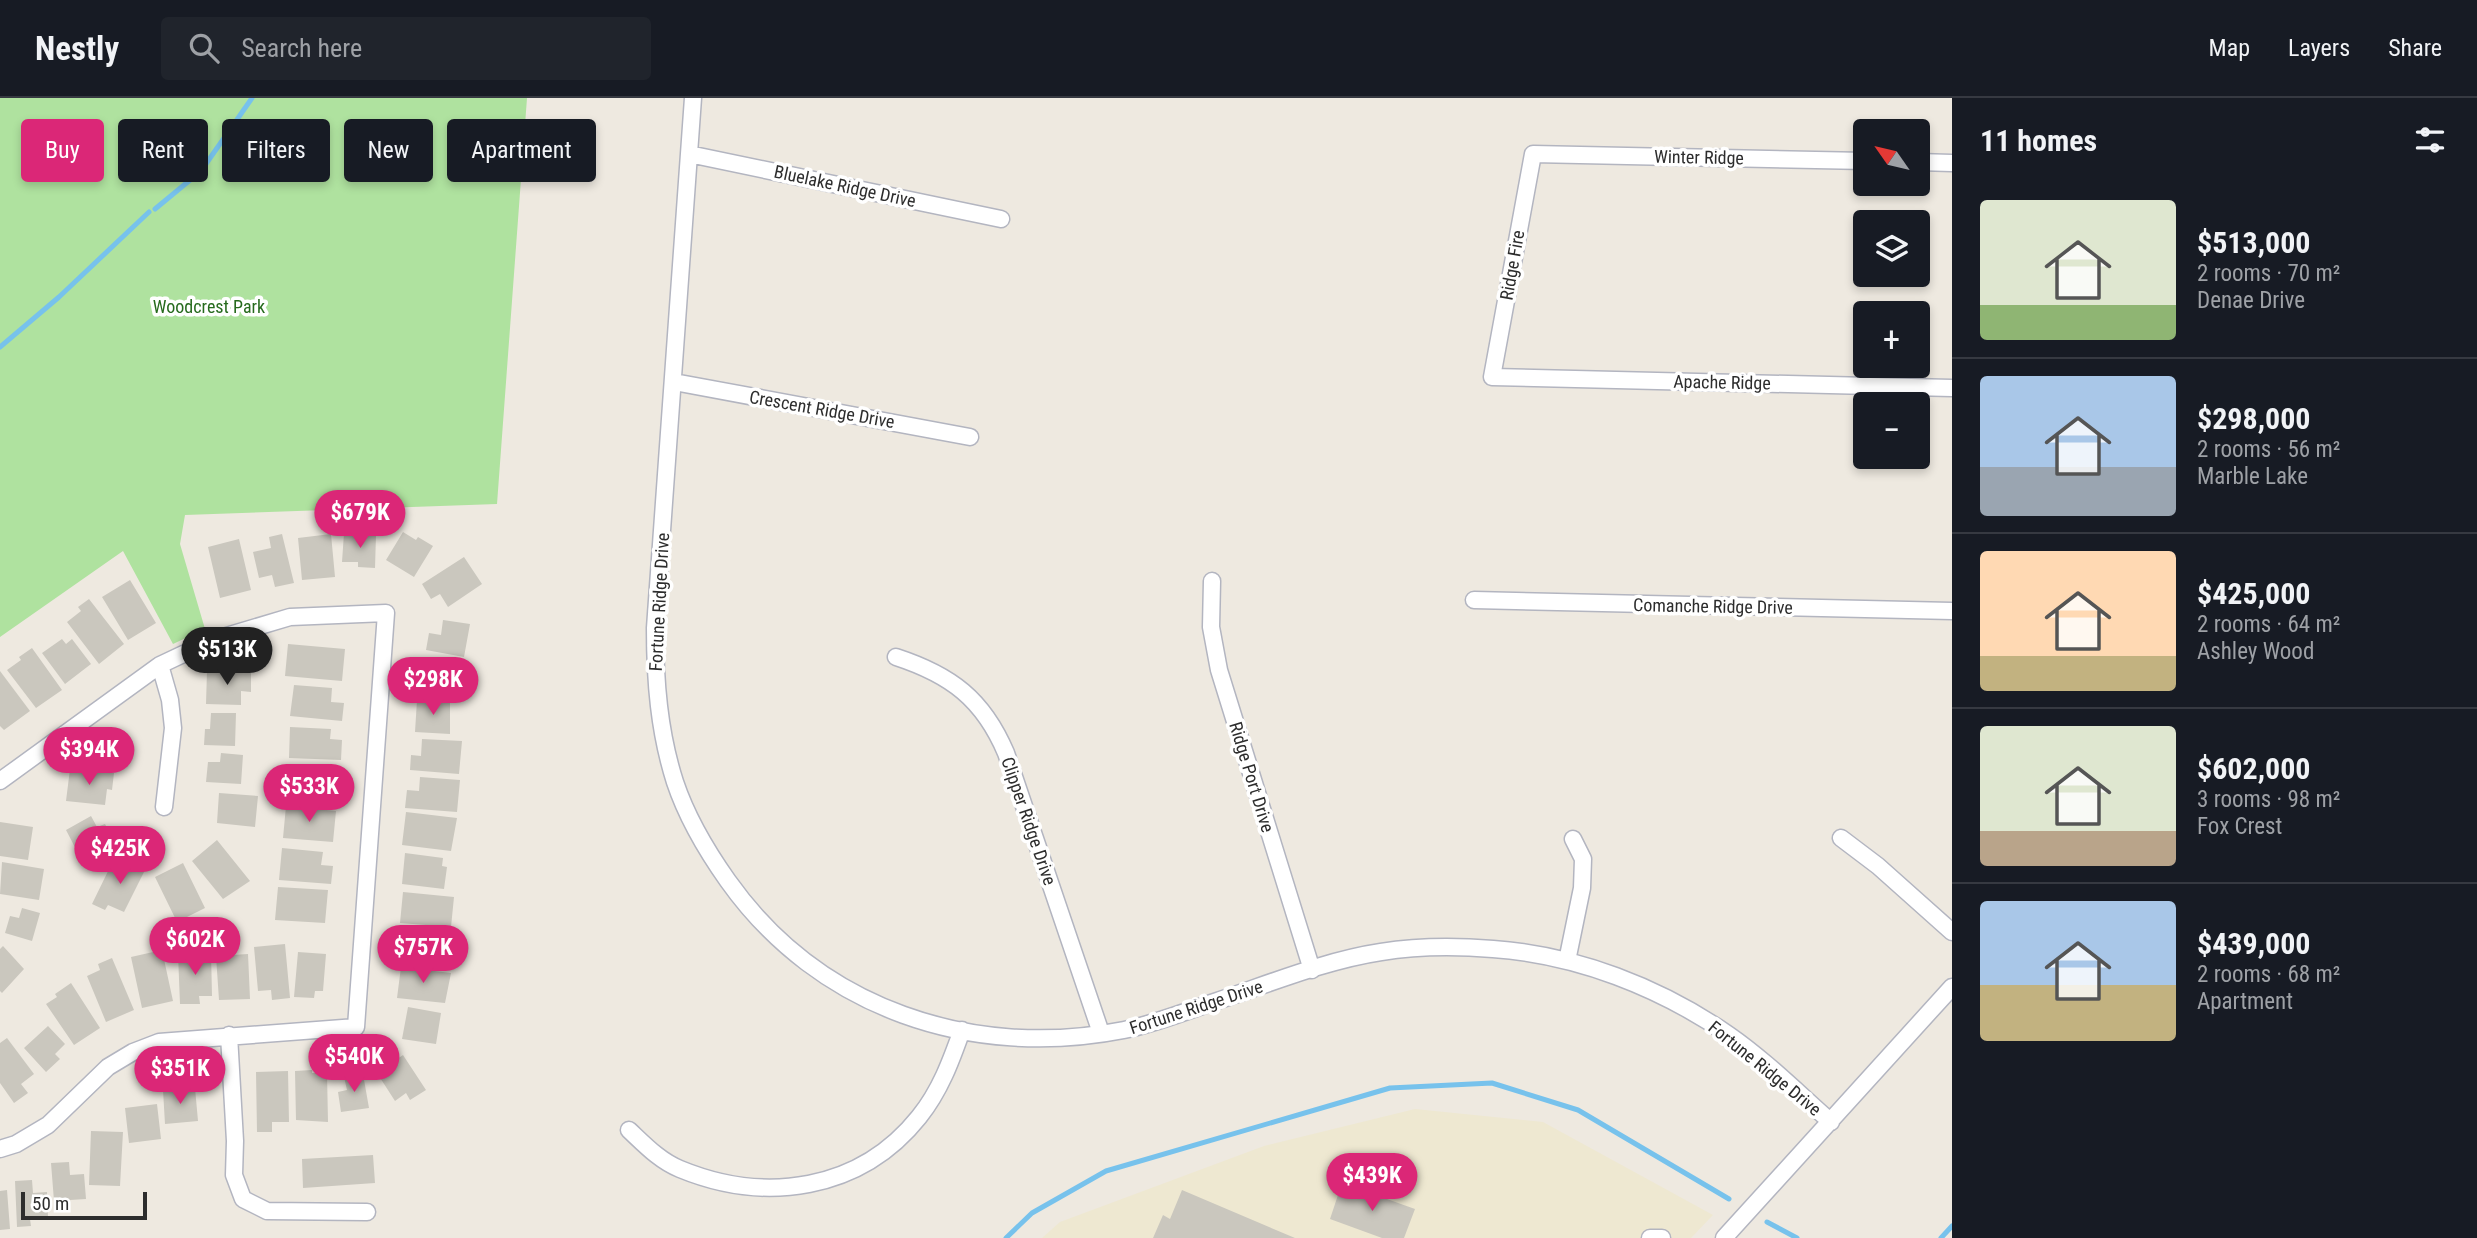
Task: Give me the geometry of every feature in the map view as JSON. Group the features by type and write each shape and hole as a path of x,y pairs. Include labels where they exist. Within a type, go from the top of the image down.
{"street":[{"name":"Fortune Ridge Drive","path":"693,98 655,628 659,713 676,786 709,855 768,929 798,956 832,980 907,1018 987,1037 1030,1040 1124,1030 1312,970 1378,952 1439,946 1508,950 1567,961 1608,973 1685,1007 1731,1037 1831,1122"},
{"name":"Winter Ridge","path":"1533,153 1853,161"},
{"name":"Ridge Fire","path":"1492,377 1533,153"},
{"name":"Bluelake Ridge Drive","path":"689,154 1001,219"},
{"path":"1930,162 1952,163"},
{"name":"Apache Ridge","path":"1492,377 1952,388"},
{"name":"Crescent Ridge Drive","path":"674,382 970,437"},
{"name":"Ridge Port Drive","path":"1212,581 1212,626 1219,670 1312,970"},
{"name":"Comanche Ridge Drive","path":"1474,600 1952,611"},
{"path":"0,781 160,665 213,640 290,617 386,613 356,1027 159,1042 132,1052 107,1067 48,1125 16,1144 0,1149"},
{"name":"Clipper Ridge Drive","path":"896,657 921,665 950,681 975,702 995,728 1006,753 1101,1033"},
{"path":"160,665 170,700 173,728 164,807"},
{"path":"1841,838 1878,866 1952,932"},
{"path":"1567,961 1582,888 1583,859 1573,839"},
{"path":"1724,1238 1952,987"},
{"path":"629,1130 652,1153 679,1169 738,1187 779,1189 819,1182 874,1158 906,1132 941,1083 961,1030"},
{"path":"229,1035 234,1175 243,1199 267,1211 367,1212"},
{"path":"1650,1238 1662,1238"}],"shaded area":[{"path":"1415,1109 1543,1122 1713,1215 1691,1238 1042,1238 1060,1222 1264,1146"}],"green space":[{"name":"Woodcrest Park","path":"0,98 527,98 525,119 447,119 447,182 521,182 497,504 185,515 180,544 205,629 173,644 123,551 0,637"}],"building":[{"path":"403,532 433,546 414,577 386,560"},
{"path":"344,533 376,535 375,568 358,567 358,562 342,562"},
{"path":"282,534 294,583 275,587 272,575 259,578 253,552 271,548 269,537"},
{"path":"331,534 335,577 302,580 298,538"},
{"path":"239,539 251,590 220,598 208,547"},
{"path":"464,557 482,584 448,607 440,594 431,599 422,584"},
{"path":"130,580 156,623 128,640 102,597"},
{"path":"89,599 124,644 99,664 67,622 81,611 78,607"},
{"path":"443,620 470,624 464,657 426,650 429,633 441,635"},
{"path":"62,639 66,644 72,639 91,664 65,684 42,653"},
{"path":"288,644 345,649 342,681 285,676"},
{"path":"32,648 62,690 36,708 7,670"},
{"path":"418,661 468,665 466,685 455,684 455,695 415,691"},
{"path":"0,671 30,711 4,730 0,726"},
{"path":"207,671 251,673 251,692 241,691 241,705 206,704"},
{"path":"294,685 332,688 331,702 344,703 342,721 290,716"},
{"path":"417,700 450,702 450,734 415,732"},
{"path":"211,713 236,713 235,746 204,745 205,729 210,729"},
{"path":"290,727 331,729 330,739 342,740 341,760 289,758"},
{"path":"422,739 462,741 459,774 410,770 411,755 421,756"},
{"path":"221,753 243,755 241,784 206,782 208,762 220,762"},
{"path":"288,766 328,769 326,784 338,785 336,802 285,797"},
{"path":"70,769 114,773 112,790 107,789 105,805 66,801"},
{"path":"420,777 460,780 457,812 405,808 407,790 419,791"},
{"path":"219,793 258,796 255,827 217,823"},
{"path":"286,806 336,811 333,842 283,838"},
{"path":"406,812 457,818 451,851 402,845"},
{"path":"91,816 97,827 105,824 114,841 81,859 66,830"},
{"path":"0,822 33,827 28,860 0,856"},
{"path":"217,840 250,881 223,899 192,861"},
{"path":"282,848 323,852 321,865 333,866 331,884 279,880"},
{"path":"405,853 443,858 442,866 447,867 444,889 402,884"},
{"path":"130,858 147,866 124,912 108,905 105,910 92,904 112,863 125,869"},
{"path":"2,862 44,869 39,900 0,894"},
{"path":"183,863 205,908 177,922 155,877"},
{"path":"278,887 328,890 325,923 275,920"},
{"path":"403,892 454,897 451,927 400,923"},
{"path":"22,908 40,913 32,941 5,933 10,916 19,918"},
{"path":"398,929 449,935 445,966 408,961 409,949 396,947"},
{"path":"285,944 290,998 272,1000 271,990 258,991 254,947"},
{"path":"3,946 24,969 2,993 0,949"},
{"path":"162,950 173,1001 142,1008 131,957"},
{"path":"211,952 212,996 199,996 200,1004 180,1004 178,954"},
{"path":"298,952 326,954 323,991 315,991 314,998 294,997"},
{"path":"248,954 250,999 219,1000 216,956"},
{"path":"112,958 134,1010 106,1022 87,976 100,970 98,964"},
{"path":"401,967 451,973 445,1003 397,998"},
{"path":"71,983 100,1028 74,1045 46,1004"},
{"path":"408,1007 441,1013 436,1044 402,1039"},
{"path":"48,1026 65,1044 55,1054 60,1059 46,1072 24,1048"},
{"path":"7,1038 34,1074 21,1084 28,1093 14,1103 0,1083 0,1043"},
{"path":"403,1055 426,1090 410,1100 406,1093 395,1101 377,1073"},
{"path":"312,1070 312,1073 327,1073 328,1122 296,1120 295,1071"},
{"path":"288,1071 289,1122 272,1122 272,1132 257,1132 256,1072"},
{"path":"363,1074 369,1108 341,1112 338,1092 347,1090 344,1077"},
{"path":"195,1088 198,1121 165,1124 163,1090"},
{"path":"157,1104 161,1139 129,1143 125,1108"},
{"path":"91,1131 123,1132 120,1186 89,1185"},
{"path":"373,1155 375,1183 303,1188 302,1159"},
{"path":"69,1162 70,1175 84,1174 86,1199 54,1201 51,1163"},
{"path":"32,1180 33,1193 47,1192 48,1217 30,1219 31,1226 17,1227 15,1181"},
{"path":"1342,1183 1415,1209 1404,1238 1382,1238 1330,1219"},
{"path":"7,1190 10,1229 0,1230 0,1191"},
{"path":"1182,1190 1295,1238 1153,1238 1163,1215 1170,1219"}],"waterway":[{"path":"155,209 201,171 252,98"},
{"path":"0,347 59,297 149,212"},
{"path":"1006,1238 1032,1213 1106,1171 1390,1088 1492,1083 1578,1110 1729,1199"},
{"path":"1767,1222 1797,1238"},
{"path":"1941,1238 1952,1226"}]}
